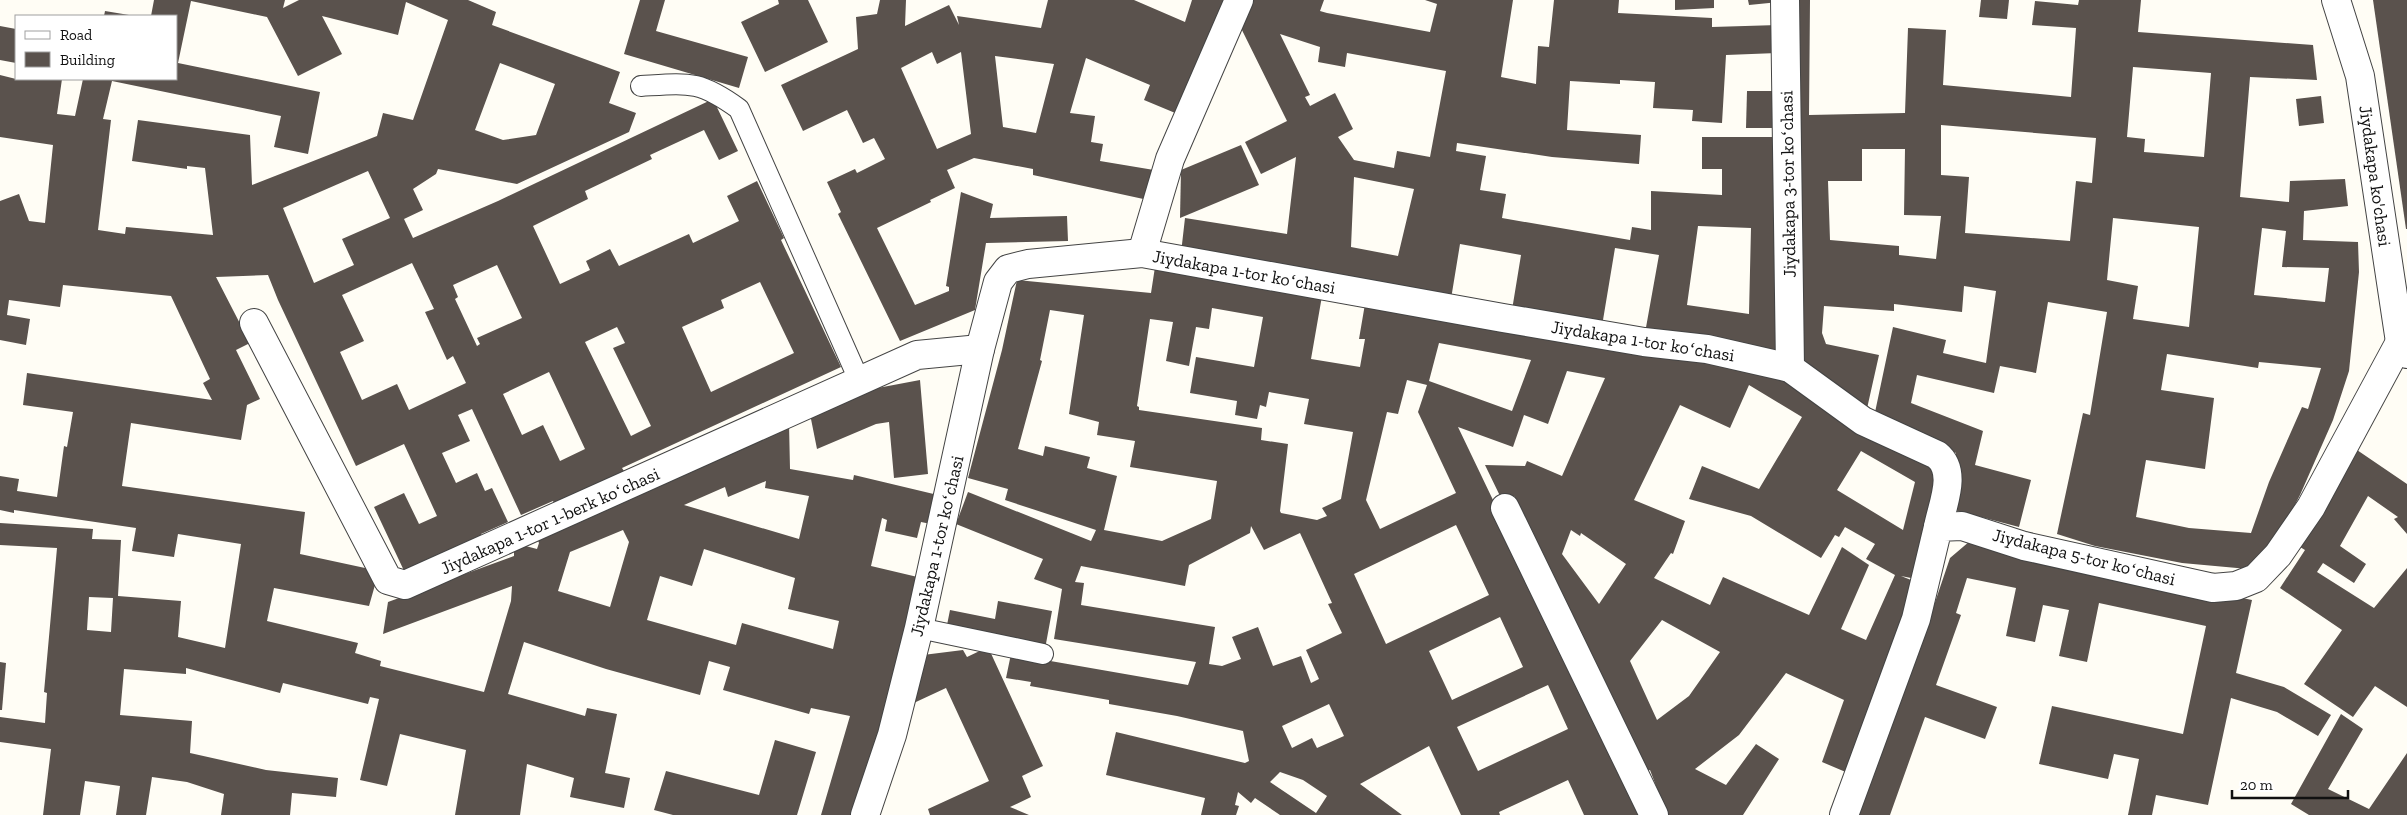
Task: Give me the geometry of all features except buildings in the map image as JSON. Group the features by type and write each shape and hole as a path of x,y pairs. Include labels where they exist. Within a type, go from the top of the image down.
{"street":[{"path":"1142,254 1170,159 1239,0"},
{"name":"Jiydakapa 3-tor koʻchasi","path":"1785,0 1790,368"},
{"name":"Jiydakapa ko'chasi","path":"2336,0 2360,76 2403,348"},
{"name":"Jiydakapa 1-tor koʻchasi","path":"865,815 892,735 919,628 980,349 998,282 1008,269 1028,264 1142,254 1512,320 1644,342 1707,349 1790,368 1863,421 1937,454 1943,459 1948,472 1938,527"},
{"name":"Jiydakapa 1-tor 1-berk koʻchasi","path":"254,323 388,580 406,585 917,355 980,349"},
{"name":"Jiydakapa 5-tor koʻchasi","path":"1938,527 1962,526 2024,546 2213,588 2236,586 2256,578 2278,555 2311,507 2403,348"},
{"path":"1505,508 1654,815"},
{"path":"1844,815 1916,619 1938,527"}],"lane":[{"path":"641,86 688,83 716,92 739,109 859,380"},
{"path":"919,628 1043,654"}]}
